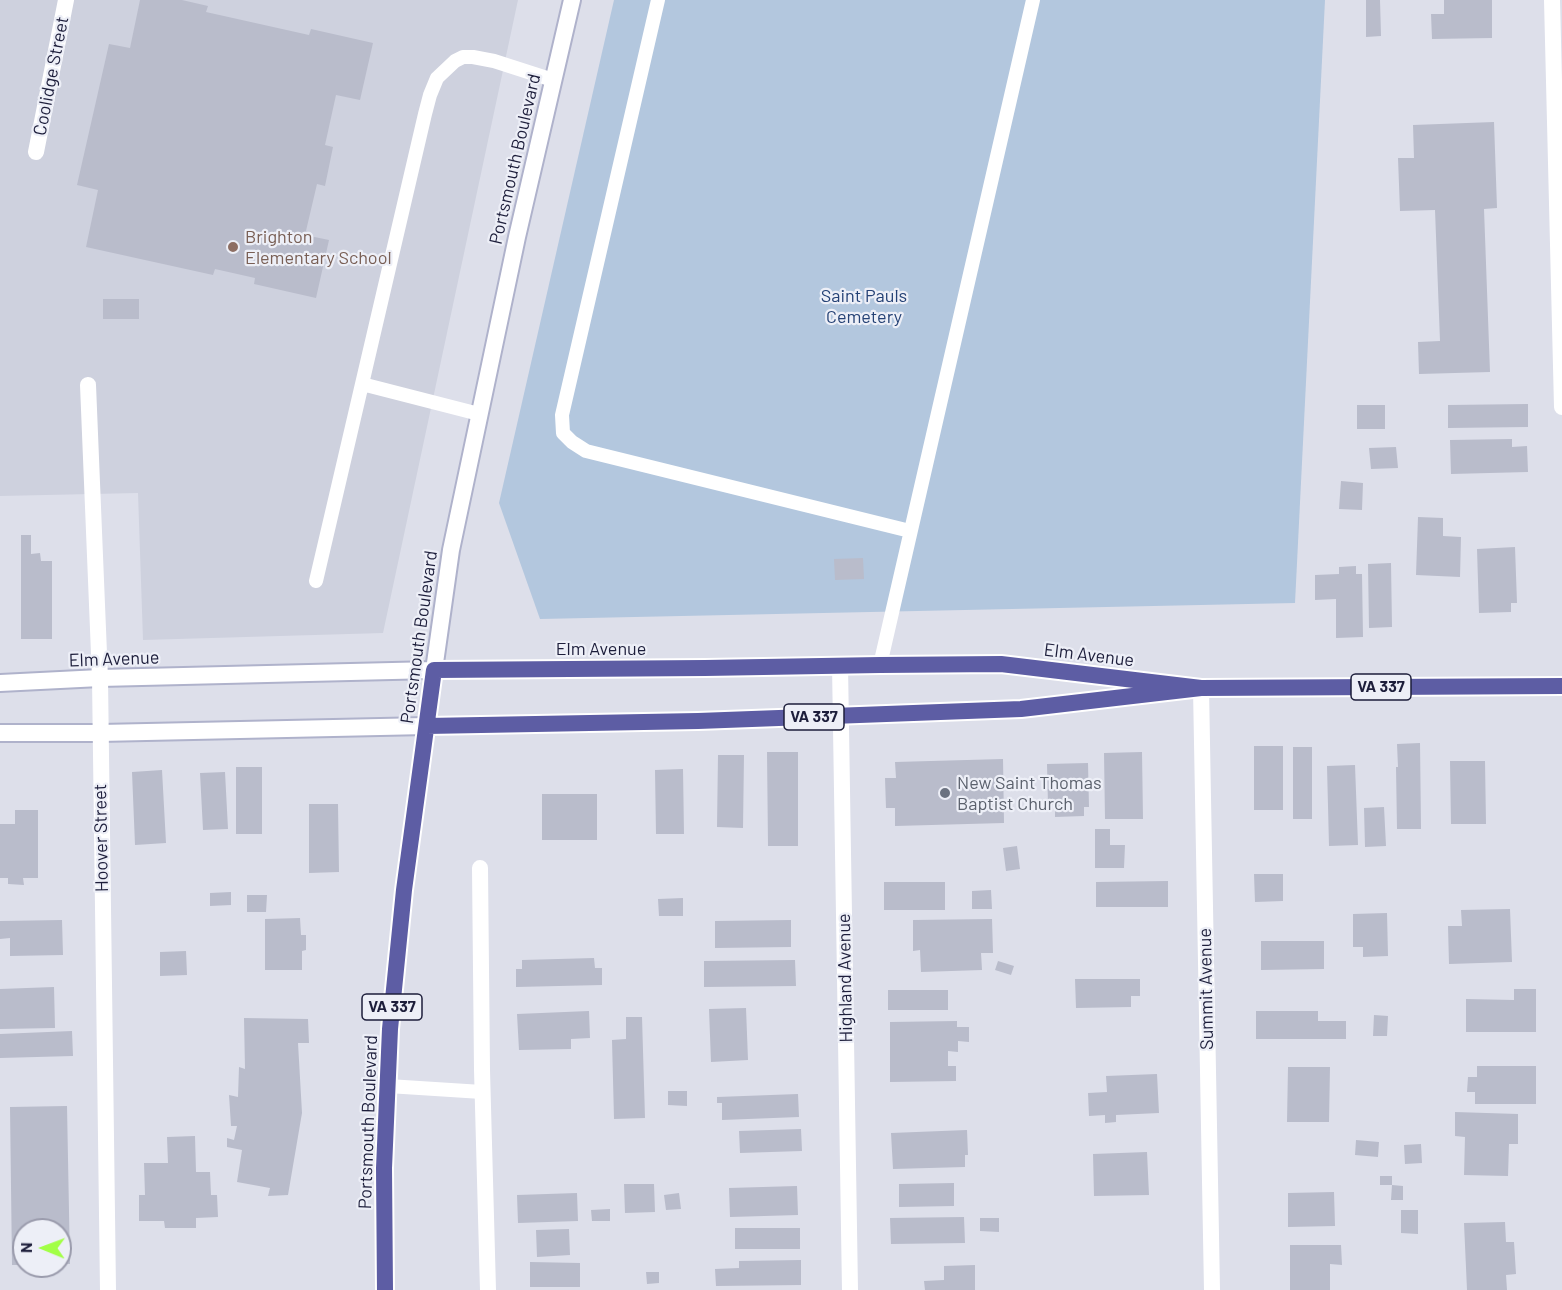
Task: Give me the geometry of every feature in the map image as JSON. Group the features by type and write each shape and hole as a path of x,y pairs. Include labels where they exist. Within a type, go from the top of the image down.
{"main road":[{"name":"Elm Avenue","path":"434,670 1001,664 1201,688"},
{"name":"Portsmouth Boulevard","path":"386,1290 384,1168 390,1029 404,890 434,670"},
{"name":"Elm Avenue","path":"427,726 698,721 1021,709 1201,688 1562,686"}],"street":[{"name":"Coolidge Street","path":"36,152 66,0"},
{"name":"Portsmouth Boulevard","path":"434,670 451,549 519,225 572,0"},
{"path":"1552,0 1558,76 1562,407"},
{"name":"Hoover Street","path":"88,386 100,678 108,1290"},
{"name":"Highland Avenue","path":"840,665 850,1290"},
{"name":"Elm Avenue","path":"0,683 100,678 434,670"},
{"name":"Summit Avenue","path":"1201,688 1212,1290"},
{"name":"Elm Avenue","path":"0,733 427,726"},
{"path":"480,868 482,1092 488,1290"}],"lane":[{"path":"658,0 562,414 563,433 586,452 910,531"},
{"path":"880,664 1033,0"},
{"path":"316,581 425,114 437,78 455,61 463,57 473,57 494,61 553,81"},
{"path":"362,384 479,414"},
{"path":"388,1086 482,1092"}],"shaded area":[{"name":"Brighton Elementary School","path":"0,0 518,0 383,633 143,640 138,493 0,496"}],"green space":[{"name":"Saint Pauls Cemetery","path":"614,0 1325,0 1295,603 540,619 499,503"}],"building":[{"path":"140,0 182,0 208,6 206,12 309,35 311,29 373,43 360,100 336,95 325,145 333,147 325,186 317,184 305,235 329,240 316,298 254,284 255,278 215,269 213,275 86,247 98,190 77,185 109,44 130,48"},
{"path":"1366,0 1380,0 1381,36 1366,37"},
{"path":"1444,0 1492,0 1492,38 1432,39 1431,14 1444,14"},
{"path":"1494,122 1497,208 1484,209 1490,372 1419,374 1418,342 1440,341 1435,210 1400,211 1398,158 1414,158 1413,125"},
{"path":"103,299 139,299 139,319 103,319"},
{"path":"1528,404 1528,427 1448,428 1448,405"},
{"path":"1357,405 1385,405 1385,429 1357,429"},
{"path":"1512,439 1512,447 1527,446 1528,472 1451,474 1450,440"},
{"path":"1396,447 1398,468 1371,469 1369,448"},
{"path":"1341,481 1363,483 1362,510 1339,509"},
{"path":"1418,517 1443,518 1443,536 1461,537 1460,577 1416,575"},
{"path":"21,535 31,535 31,554 40,553 41,561 52,561 52,639 21,639"},
{"path":"1515,547 1517,603 1511,603 1511,612 1479,613 1477,549"},
{"path":"863,558 864,579 835,580 834,559"},
{"path":"1391,563 1392,627 1369,628 1368,564"},
{"path":"1356,566 1356,574 1362,574 1363,637 1336,638 1336,599 1315,600 1315,575 1339,574 1339,567"},
{"path":"1420,743 1421,829 1397,829 1397,744"},
{"path":"1254,746 1283,746 1283,810 1254,810"},
{"path":"1293,747 1312,747 1312,819 1293,819"},
{"path":"767,752 798,752 798,846 768,846"},
{"path":"1142,752 1143,819 1105,819 1104,753"},
{"path":"718,755 744,755 743,828 717,827"},
{"name":"New Saint Thomas Baptist Church","path":"1003,759 1004,823 895,826 895,808 886,808 885,778 896,778 895,762"},
{"path":"1450,761 1485,761 1486,824 1451,824"},
{"path":"1088,763 1089,807 1084,807 1084,816 1055,817 1055,805 1048,805 1047,764"},
{"path":"1355,765 1358,845 1329,846 1327,766"},
{"path":"236,767 262,767 262,834 236,834"},
{"path":"683,769 684,834 656,834 655,770"},
{"path":"162,770 166,843 135,845 132,772"},
{"path":"225,772 228,829 203,830 200,773"},
{"path":"542,794 597,794 597,840 542,840"},
{"path":"309,804 338,804 339,872 309,873"},
{"path":"1384,807 1386,846 1365,847 1364,808"},
{"path":"15,810 38,810 38,878 23,878 24,885 8,884 8,878 0,878 0,824 15,824"},
{"path":"1095,829 1110,829 1110,845 1125,845 1124,868 1095,868"},
{"path":"1017,846 1020,869 1006,871 1003,848"},
{"path":"1254,874 1283,874 1283,901 1255,902"},
{"path":"1168,881 1168,907 1096,907 1096,882"},
{"path":"884,882 945,882 945,910 884,910"},
{"path":"991,890 992,909 972,909 972,891"},
{"path":"231,892 231,905 210,906 210,893"},
{"path":"247,895 267,895 266,912 247,912"},
{"path":"683,898 683,916 659,916 658,899"},
{"path":"1510,909 1512,962 1449,964 1448,926 1462,926 1461,910"},
{"path":"1387,913 1388,956 1363,957 1363,947 1353,947 1353,914"},
{"path":"300,918 301,935 306,935 306,950 302,951 302,970 265,970 265,919"},
{"path":"992,919 993,953 981,953 982,970 921,972 920,950 913,951 913,920"},
{"path":"62,920 63,955 10,956 10,938 0,939 0,921"},
{"path":"791,920 791,947 715,948 715,921"},
{"path":"1261,941 1324,941 1324,969 1261,970"},
{"path":"186,951 187,975 160,976 160,952"},
{"path":"594,958 595,968 602,968 602,985 516,987 516,969 522,969 522,960"},
{"path":"795,960 796,986 704,987 704,961"},
{"path":"998,961 1014,966 1011,975 995,970"},
{"path":"1075,979 1140,979 1140,996 1131,996 1131,1007 1076,1008"},
{"path":"54,987 55,1028 0,1029 0,989"},
{"path":"1514,989 1536,989 1536,1032 1466,1032 1466,999 1514,1000"},
{"path":"888,990 948,990 948,1010 888,1010"},
{"path":"746,1008 748,1060 711,1062 709,1009"},
{"path":"589,1011 590,1038 571,1039 571,1049 519,1050 517,1014"},
{"path":"1256,1011 1318,1011 1318,1021 1346,1021 1346,1039 1256,1039"},
{"path":"1374,1015 1388,1016 1387,1036 1373,1036"},
{"path":"626,1017 642,1017 645,1118 614,1119 612,1040 626,1039"},
{"path":"244,1018 308,1019 309,1043 298,1043 302,1113 288,1195 268,1196 270,1188 237,1182 242,1150 227,1147 227,1138 234,1140 237,1126 231,1126 229,1095 238,1097 239,1067 245,1069"},
{"path":"957,1021 957,1027 969,1027 969,1042 958,1041 958,1052 948,1051 948,1066 956,1066 956,1081 890,1082 890,1022"},
{"path":"72,1031 73,1056 0,1058 0,1034"},
{"path":"1477,1066 1536,1066 1536,1104 1475,1104 1475,1092 1467,1092 1468,1077 1477,1077"},
{"path":"1288,1067 1330,1067 1329,1122 1287,1122"},
{"path":"1157,1074 1159,1113 1116,1115 1116,1122 1105,1123 1105,1115 1089,1116 1088,1093 1107,1092 1106,1076"},
{"path":"668,1091 687,1091 687,1106 668,1105"},
{"path":"798,1094 799,1117 722,1120 722,1103 717,1103 717,1097"},
{"path":"67,1106 69,1218 12,1218 12,1265 10,1107"},
{"path":"1455,1112 1518,1114 1518,1144 1509,1144 1508,1176 1464,1175 1465,1137 1455,1136"},
{"path":"801,1129 802,1151 740,1153 739,1131"},
{"path":"967,1130 968,1155 965,1155 965,1167 893,1169 891,1133"},
{"path":"195,1136 196,1172 210,1172 211,1195 217,1195 218,1217 196,1218 196,1228 165,1228 164,1221 139,1221 139,1195 145,1195 144,1163 168,1163 167,1137"},
{"path":"1356,1140 1379,1142 1378,1157 1355,1155"},
{"path":"1421,1144 1422,1163 1405,1164 1404,1145"},
{"path":"1147,1152 1149,1195 1094,1196 1093,1154"},
{"path":"1380,1176 1392,1176 1392,1185 1380,1185"},
{"path":"954,1183 954,1206 899,1207 899,1184"},
{"path":"624,1184 654,1184 655,1212 625,1213"},
{"path":"1392,1185 1403,1186 1403,1200 1391,1200"},
{"path":"797,1186 798,1215 730,1217 729,1188"},
{"path":"1334,1192 1335,1226 1288,1227 1288,1193"},
{"path":"577,1193 578,1221 518,1223 517,1195"},
{"path":"679,1193 681,1209 666,1210 664,1195"},
{"path":"610,1209 610,1221 592,1221 591,1210"},
{"path":"1401,1210 1418,1210 1418,1234 1401,1233"},
{"path":"964,1217 965,1243 891,1244 890,1218"},
{"path":"980,1218 999,1218 999,1232 980,1231"},
{"path":"1505,1222 1506,1242 1514,1242 1516,1274 1506,1275 1507,1290 1467,1290 1464,1223"},
{"path":"735,1228 800,1228 800,1249 735,1249"},
{"path":"569,1229 570,1255 537,1257 536,1230"},
{"path":"1290,1245 1341,1245 1342,1265 1330,1264 1330,1290 1290,1290"},
{"path":"801,1260 801,1285 716,1286 715,1269 739,1268 739,1261"},
{"path":"530,1262 580,1263 580,1287 530,1287"},
{"path":"975,1265 975,1290 925,1290 924,1281 944,1280 944,1266"},
{"path":"646,1272 659,1272 659,1283 647,1284"}],"place":[{"name":"Brighton Elementary School","path":"233,247"},
{"name":"New Saint Thomas Baptist Church","path":"945,793"}]}
